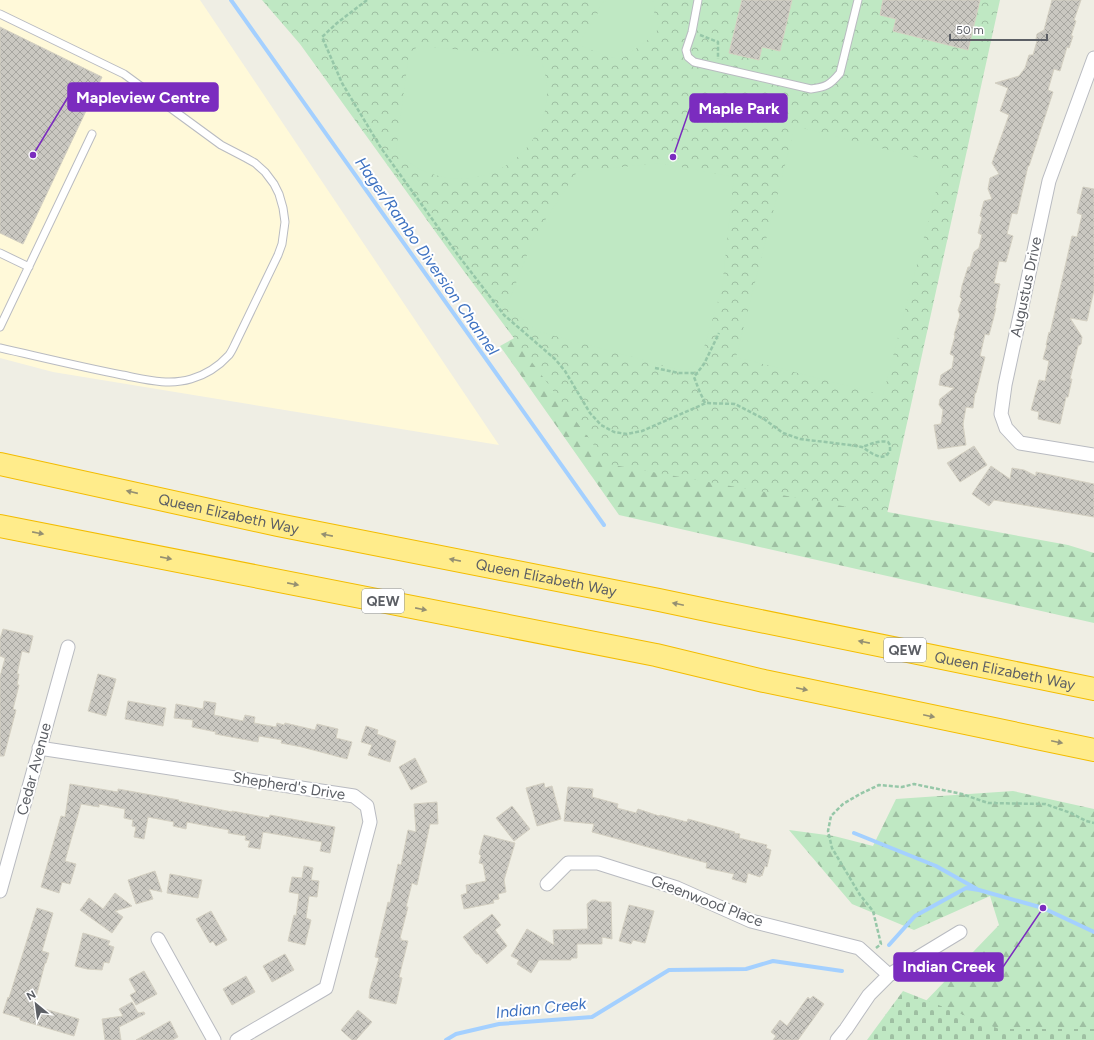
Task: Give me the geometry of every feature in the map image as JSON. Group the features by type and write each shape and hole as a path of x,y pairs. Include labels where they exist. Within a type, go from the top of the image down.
{"highway":[{"name":"Queen Elizabeth Way","path":"0,464 278,525 1094,688"},
{"name":"QEW","path":"0,526 656,655 764,681 1094,750"}],"street":[{"name":"Augustus Drive","path":"1094,58 1049,181 1005,385 1001,414 1006,428 1020,443 1094,455"},
{"name":"Cedar Avenue","path":"0,891 68,647"},
{"name":"Shepherd's Drive","path":"39,748 354,796 367,806 370,822 326,988 237,1040"},
{"name":"Greenwood Place","path":"547,884 568,863 598,863 677,888 751,921 859,948 866,956 889,975"},
{"path":"837,1040 869,995 889,975 960,932"},
{"path":"158,939 214,1040"}],"lane":[{"path":"698,0 692,32 686,50 688,57 694,62 810,89 823,87 834,81 840,73 858,0"},
{"path":"0,14 124,74 221,145 255,163 274,184 279,194 285,222 282,244 278,255 236,342 222,362 204,374 190,380 162,382 101,371 0,348"},
{"path":"0,327 92,134"},
{"path":"0,253 29,267"}],"path":[{"path":"367,0 337,23 322,37 342,83 381,148 458,255 504,315 555,359 565,371 590,413 601,425 614,432 627,434 642,431 706,403 735,404 764,419 783,433 800,439 862,447 880,457 886,456 890,451 890,445 888,442 883,441 862,447"},
{"path":"692,32 718,42 717,67"},
{"path":"706,403 694,377 704,364 719,333"},
{"path":"654,368 679,373 698,372"},
{"path":"866,956 881,944 873,911 860,895 832,848 828,831 831,816 844,804 860,794 879,786 902,787 914,784 962,794 988,803 1045,804 1094,823"}],"shaded area":[{"path":"0,0 200,0 499,445 53,372 0,358"}],"green space":[{"path":"262,0 1000,0 887,514 608,464 463,270 300,44"},
{"path":"607,0 652,0 655,8 653,17 663,19 656,32 651,37 621,59 609,57 581,46 580,41 597,15 602,3"},
{"path":"419,46 540,57 547,86 547,96 543,117 535,136 523,152 508,164 490,173 471,178 450,178 429,173 415,167 396,151 409,53"},
{"path":"795,126 943,164 883,395 736,357"},
{"path":"659,163 734,177 722,288 699,364 684,371 537,331 507,306 534,237 577,172"},
{"path":"516,337 614,462 1068,545 1094,553 1094,623 619,515 500,346"},
{"path":"1013,791 1094,809 1094,1040 886,1040 999,925 990,896 914,930 852,904 789,830 834,836 873,846 896,799"},
{"path":"903,991 999,1029 1094,1029 1094,1040 867,1040"}],"building":[{"path":"742,0 792,0 780,51 762,47 759,60 729,53"},
{"path":"883,0 980,0 968,50 893,31 896,19 880,15"},
{"path":"1052,0 1081,0 1074,20 1076,21 1071,36 1073,36 1069,48 1067,47 1060,71 1054,69 1048,90 1053,92 1028,166 1017,214 1012,213 1007,234 1013,236 1006,262 999,261 994,283 1000,284 996,308 989,335 985,334 980,356 985,357 975,393 973,408 966,407 963,424 966,445 938,449 934,425 941,424 943,410 939,405 940,399 954,388 939,385 941,375 952,368 954,356 950,354 960,315 958,310 962,299 960,297 962,286 968,267 970,267 974,252 979,248 982,235 978,233 982,217 980,216 984,201 992,199 988,189 990,178 999,174 992,163 1009,115 1000,111 1008,88 995,83 1019,76 1025,68 1029,55 1033,55 1037,41 1037,34 1044,30"},
{"path":"0,27 102,77 23,244 0,233"},
{"path":"1083,187 1094,189 1094,290 1087,321 1070,318 1082,337 1081,344 1078,346 1070,379 1072,379 1068,397 1066,397 1060,424 1038,419 1039,412 1031,410 1039,380 1045,381 1049,361 1043,359 1072,236 1077,237 1082,215 1077,213"},
{"path":"974,446 987,465 960,482 947,463"},
{"path":"991,466 1010,479 1012,468 1024,470 1036,476 1036,472 1094,484 1094,517 994,500 989,506 972,494"},
{"path":"3,629 33,636 29,653 22,651 17,674 19,674 17,685 19,685 13,709 16,710 4,756 0,756 0,677 5,658 0,656 0,639"},
{"path":"98,674 116,679 106,716 88,711"},
{"path":"128,701 166,708 163,726 125,719"},
{"path":"204,701 216,703 214,715 243,721 245,715 255,717 254,723 276,727 277,723 284,725 285,723 315,730 317,724 338,729 336,738 352,742 347,759 281,743 282,740 259,736 258,742 215,734 216,732 192,727 193,720 174,718 176,704 203,709"},
{"path":"366,726 378,730 377,734 396,741 390,762 368,755 372,745 361,742"},
{"path":"415,758 427,782 411,790 399,767"},
{"path":"544,783 545,788 552,786 561,819 537,826 526,788"},
{"path":"70,784 118,792 118,789 179,800 178,801 232,812 269,818 270,815 335,827 330,853 320,851 322,842 263,832 260,849 248,847 250,841 245,840 246,836 228,833 229,830 187,822 186,829 173,826 174,822 148,817 144,839 134,837 136,827 132,826 133,820 124,818 125,809 99,804 99,807 81,804 65,861 76,864 70,884 62,882 59,893 41,887 61,816 65,817"},
{"path":"568,787 593,789 592,797 618,804 617,808 636,813 638,809 659,816 687,822 688,819 740,834 739,838 767,845 766,848 771,850 767,867 765,866 762,876 761,875 760,877 748,873 746,883 732,879 734,874 706,868 707,863 592,832 594,824 564,821"},
{"path":"437,802 438,824 430,824 417,885 412,883 406,907 408,907 400,938 401,940 408,941 399,977 402,978 396,1004 369,998 370,989 379,958 375,957 388,902 390,903 398,864 401,865 408,830 416,832 414,804"},
{"path":"512,806 530,829 514,841 496,818"},
{"path":"484,835 515,843 504,880 506,892 498,894 499,899 493,900 494,903 464,909 461,895 467,893 466,885 486,881 483,864 479,863 481,856 479,854"},
{"path":"304,866 313,868 311,880 319,881 317,897 309,896 306,918 311,920 305,945 288,941 294,915 296,916 299,894 289,892 292,877 302,878"},
{"path":"155,871 162,892 149,889 153,899 136,904 128,880"},
{"path":"170,874 202,880 198,898 167,893"},
{"path":"115,893 132,906 115,911 123,917 112,933 80,910 89,898 103,909"},
{"path":"592,900 599,902 611,902 612,939 602,937 602,944 577,944 577,958 571,958 571,960 539,960 531,973 517,964 519,960 511,956 527,929 554,945 553,930 588,929 587,904"},
{"path":"629,905 654,911 645,943 633,940 631,944 619,941"},
{"path":"37,908 53,913 42,951 49,953 34,1005 79,1019 74,1036 20,1020 20,1018 3,1013"},
{"path":"211,911 227,940 216,946 213,941 210,943 196,919"},
{"path":"492,914 501,925 495,930 507,946 487,964 478,954 476,954 463,937"},
{"path":"83,933 110,941 108,945 114,947 109,963 104,962 102,970 87,969 75,966"},
{"path":"285,954 294,970 272,982 263,966"},
{"path":"144,971 157,994 136,1005 130,995 136,992 129,979"},
{"path":"246,976 255,992 232,1005 223,989"},
{"path":"813,996 824,1004 798,1040 773,1040 776,1036 771,1032 780,1020 787,1026 808,997 810,999"},
{"path":"132,1002 138,1013 144,1012 145,1014 119,1027 121,1040 105,1040 102,1019 123,1016 119,1009"},
{"path":"358,1010 372,1022 356,1040 352,1040 341,1030"},
{"path":"170,1021 178,1037 172,1040 136,1040"}],"waterway":[{"name":"Hager/Rambo Diversion Channel","path":"231,0 604,525"},
{"name":"Hager/Rambo Diversion Channel","path":"854,833 936,866 977,889"},
{"name":"Indian Creek","path":"889,945 915,916 966,888 979,890 1043,908 1094,932"},
{"name":"Indian Creek","path":"446,1040 456,1034 499,1024 592,1017 669,970 746,969 773,961 842,971"}],"place":[{"name":"Mapleview Centre","path":"33,155"},
{"name":"Maple Park","path":"673,157"},
{"name":"Indian Creek","path":"1043,908"}]}
